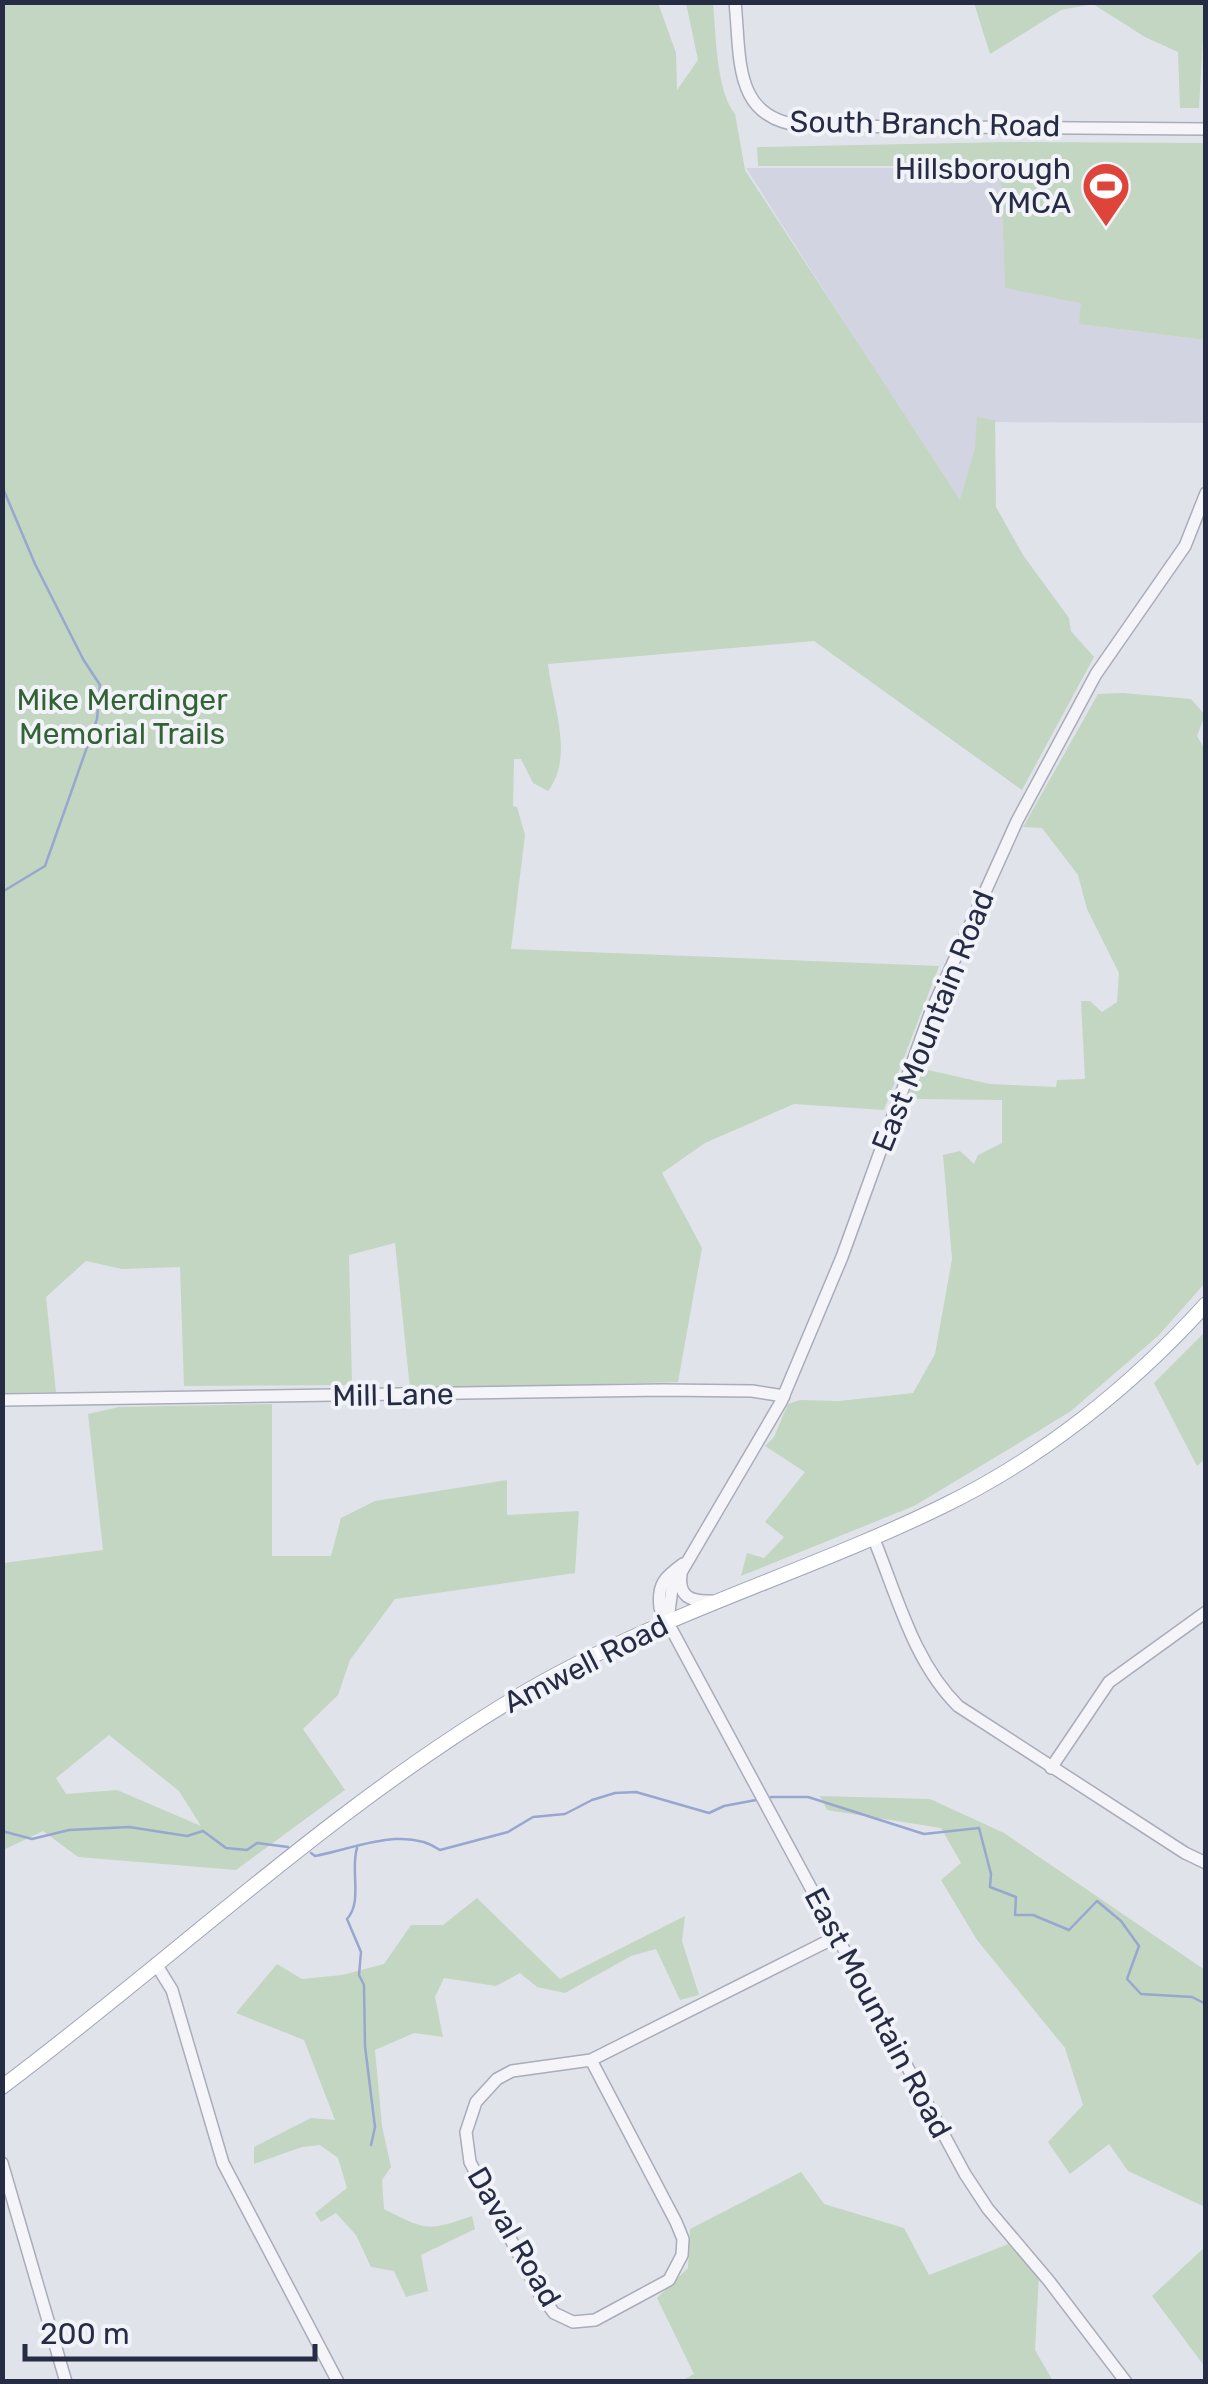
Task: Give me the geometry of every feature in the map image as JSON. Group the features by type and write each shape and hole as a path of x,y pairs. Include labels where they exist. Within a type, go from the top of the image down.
{"main road":[{"name":"Amwell Road","path":"2,2087 305,1843 467,1729 570,1668 668,1620 947,1504 1030,1456 1121,1388 1206,1304"}],"street":[{"name":"South Branch Road","path":"734,2 746,90 758,109 776,122 806,126 1206,129"},
{"name":"East Mountain Road","path":"1126,2382 976,2192 660,1608 658,1591 664,1578 683,1568 784,1396 842,1257 930,1014 979,901 1032,791 1096,674 1185,546 1206,493"},
{"name":"Mill Lane","path":"2,1400 663,1390 752,1391 784,1396"},
{"path":"873,1538 916,1645 942,1691 969,1715 1206,1863"},
{"path":"683,1568 679,1585 684,1595 696,1602 715,1601"},
{"path":"1051,1768 1109,1682 1206,1612"},
{"name":"Daval Road","path":"591,2060 676,2222 683,2239 682,2255 678,2267 657,2288 595,2320 573,2322 554,2314 539,2293 470,2162 466,2132 476,2102 498,2079 524,2067 591,2060 836,1936"},
{"path":"156,1964 172,1990 223,2163 338,2382"},
{"path":"2,2164 66,2382"}],"shaded area":[{"path":"746,168 1007,168 1082,303 1079,324 1205,340 1205,423 983,422 961,506"}],"green space":[{"name":"Mike Merdinger Memorial Trails","path":"2,3 658,3 676,53 677,90 698,60 686,3 713,3 720,77 735,114 745,170 960,500 975,448 977,417 995,420 996,507 1023,555 1069,618 1071,631 1094,657 1022,790 814,641 548,664 561,746 556,777 548,791 533,783 521,759 514,759 513,806 517,807 525,835 511,949 939,966 884,1110 794,1104 705,1143 662,1173 702,1248 678,1382 410,1389 395,1243 349,1255 352,1385 184,1386 180,1267 122,1269 86,1261 46,1297 56,1392 3,1393"},
{"path":"974,3 1205,3 1199,108 1180,108 1178,52 1145,37 1093,4 1061,10 990,54"},
{"name":"Hillsborough YMCA","path":"1205,143 1205,340 1079,324 1081,303 1005,288 1001,166 758,166 757,147"},
{"path":"1098,694 1191,699 1205,715 1197,736 1206,751 1205,1283 1158,1336 1071,1411 914,1506 741,1576 747,1553 764,1558 784,1537 765,1522 805,1472 765,1446 774,1437 788,1404 913,1393 935,1354 952,1259 943,1155 960,1151 974,1164 978,1155 1002,1143 1002,1100 918,1099 909,1093 919,1068 990,1084 1056,1087 1057,1080 1085,1079 1081,1001 1090,1001 1102,1012 1117,1002 1119,973 1087,909 1078,875 1042,828 1023,827"},
{"path":"1205,1332 1205,1459 1197,1466 1154,1383"},
{"path":"272,1404 272,1556 331,1556 341,1518 375,1501 507,1480 507,1515 579,1511 575,1573 395,1599 350,1660 338,1695 303,1729 345,1790 236,1870 78,1857 43,1831 3,1850 3,1563 103,1550 88,1414 119,1407","holes":["109,1735 179,1791 201,1826 117,1790 66,1794 56,1778"]},
{"path":"820,1796 930,1799 1004,1833 1205,1970 1205,2207 1128,2171 1109,2144 1070,2174 1048,2142 1083,2105 1065,2048 977,1940 941,1880 961,1863 941,1828 827,1810"},
{"path":"477,1898 560,1979 685,1916 682,1941 699,1995 680,2000 656,1949 631,1956 565,1993 537,1987 520,1973 496,1986 444,1978 435,1997 443,2037 414,2033 375,2050 382,2126 391,2167 382,2180 384,2209 426,2226 445,2225 472,2216 475,2229 421,2255 428,2291 406,2297 394,2271 371,2267 356,2235 336,2213 321,2222 315,2213 347,2188 338,2158 320,2145 302,2147 254,2164 254,2147 311,2118 335,2120 304,2040 236,2013 277,1964 302,1979 342,1975 384,1964 411,1925 443,1925"},
{"path":"801,2172 824,2204 904,2228 929,2275 1011,2243 1039,2274 1035,2350 1053,2381 681,2381 694,2374 657,2298 688,2268 690,2229"},
{"path":"1205,2247 1205,2367 1152,2296"}],"waterway":[{"path":"2,486 35,564 100,685 97,719 45,866 2,892"},
{"path":"311,1853 315,1856 395,1839 411,1839 440,1850 508,1832 533,1817 565,1814 615,1793 636,1792 709,1813 756,1800"},
{"path":"771,1797 808,1797 924,1834 979,1828 991,1874 990,1887 1016,1897 1015,1915 1033,1915 1069,1930 1097,1901 1121,1921 1139,1946 1127,1979 1141,1994 1192,1997 1206,2004"},
{"path":"2,1831 32,1839 69,1830 129,1827 187,1836 203,1831 226,1848 247,1850 257,1843 288,1847"},
{"path":"357,1848 354,1904 347,1919 361,1952 359,1975 364,1985 365,2046 375,2127 371,2145"}],"place":[{"name":"Hillsborough YMCA","path":"1106,228"}]}
